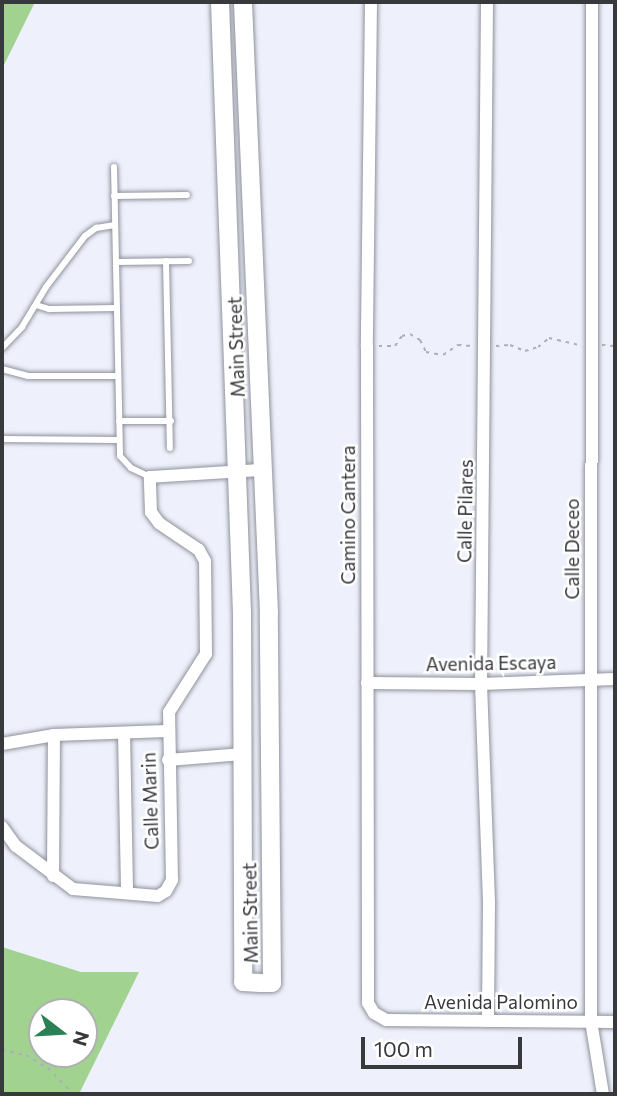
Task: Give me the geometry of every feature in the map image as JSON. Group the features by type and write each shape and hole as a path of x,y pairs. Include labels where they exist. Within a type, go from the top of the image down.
{"main road":[{"name":"Main Street","path":"220,2 243,754 243,982 272,983 269,613 243,2"}],"street":[{"name":"Camino Cantera","path":"371,2 367,346 368,1003 374,1013 386,1020"},
{"name":"Calle Pilares","path":"487,2 487,347 481,684 489,902 488,1021"},
{"name":"Calle Deceo","path":"592,2 591,1021 603,1094"},
{"path":"2,744 54,735 167,731 169,712 206,654 205,561 199,550 159,523 151,512 150,477 262,470"},
{"name":"Avenida Escaya","path":"367,683 481,684 615,679"},
{"name":"Calle Marin","path":"127,893 158,896 166,891 172,880 167,731"},
{"path":"2,827 16,846 73,889 88,893 127,893 124,733"},
{"path":"53,876 54,735"},
{"path":"168,760 243,754"},
{"name":"Avenida Palomino","path":"386,1020 615,1022"}],"lane":[{"path":"114,167 120,456 131,468 150,477"},
{"path":"114,196 187,194"},
{"path":"2,348 22,327 85,236 96,228 115,225"},
{"path":"166,261 170,448"},
{"path":"116,262 189,261"},
{"path":"36,304 49,309 117,309"},
{"path":"2,369 28,376 118,376"},
{"path":"119,421 171,421"},
{"path":"2,439 120,440"}],"path":[{"path":"367,346 395,346 402,336 410,334 419,340 426,352 443,355 458,345 510,345 525,351 538,348 549,338 564,344 590,345"},
{"path":"2,1050 26,1055 48,1068 73,1094"}],"green space":[{"path":"2,2 35,2 2,69"},
{"path":"2,947 81,972 139,972 98,1055 98,998 28,998 28,1068 92,1068 79,1094 2,1094"}]}
